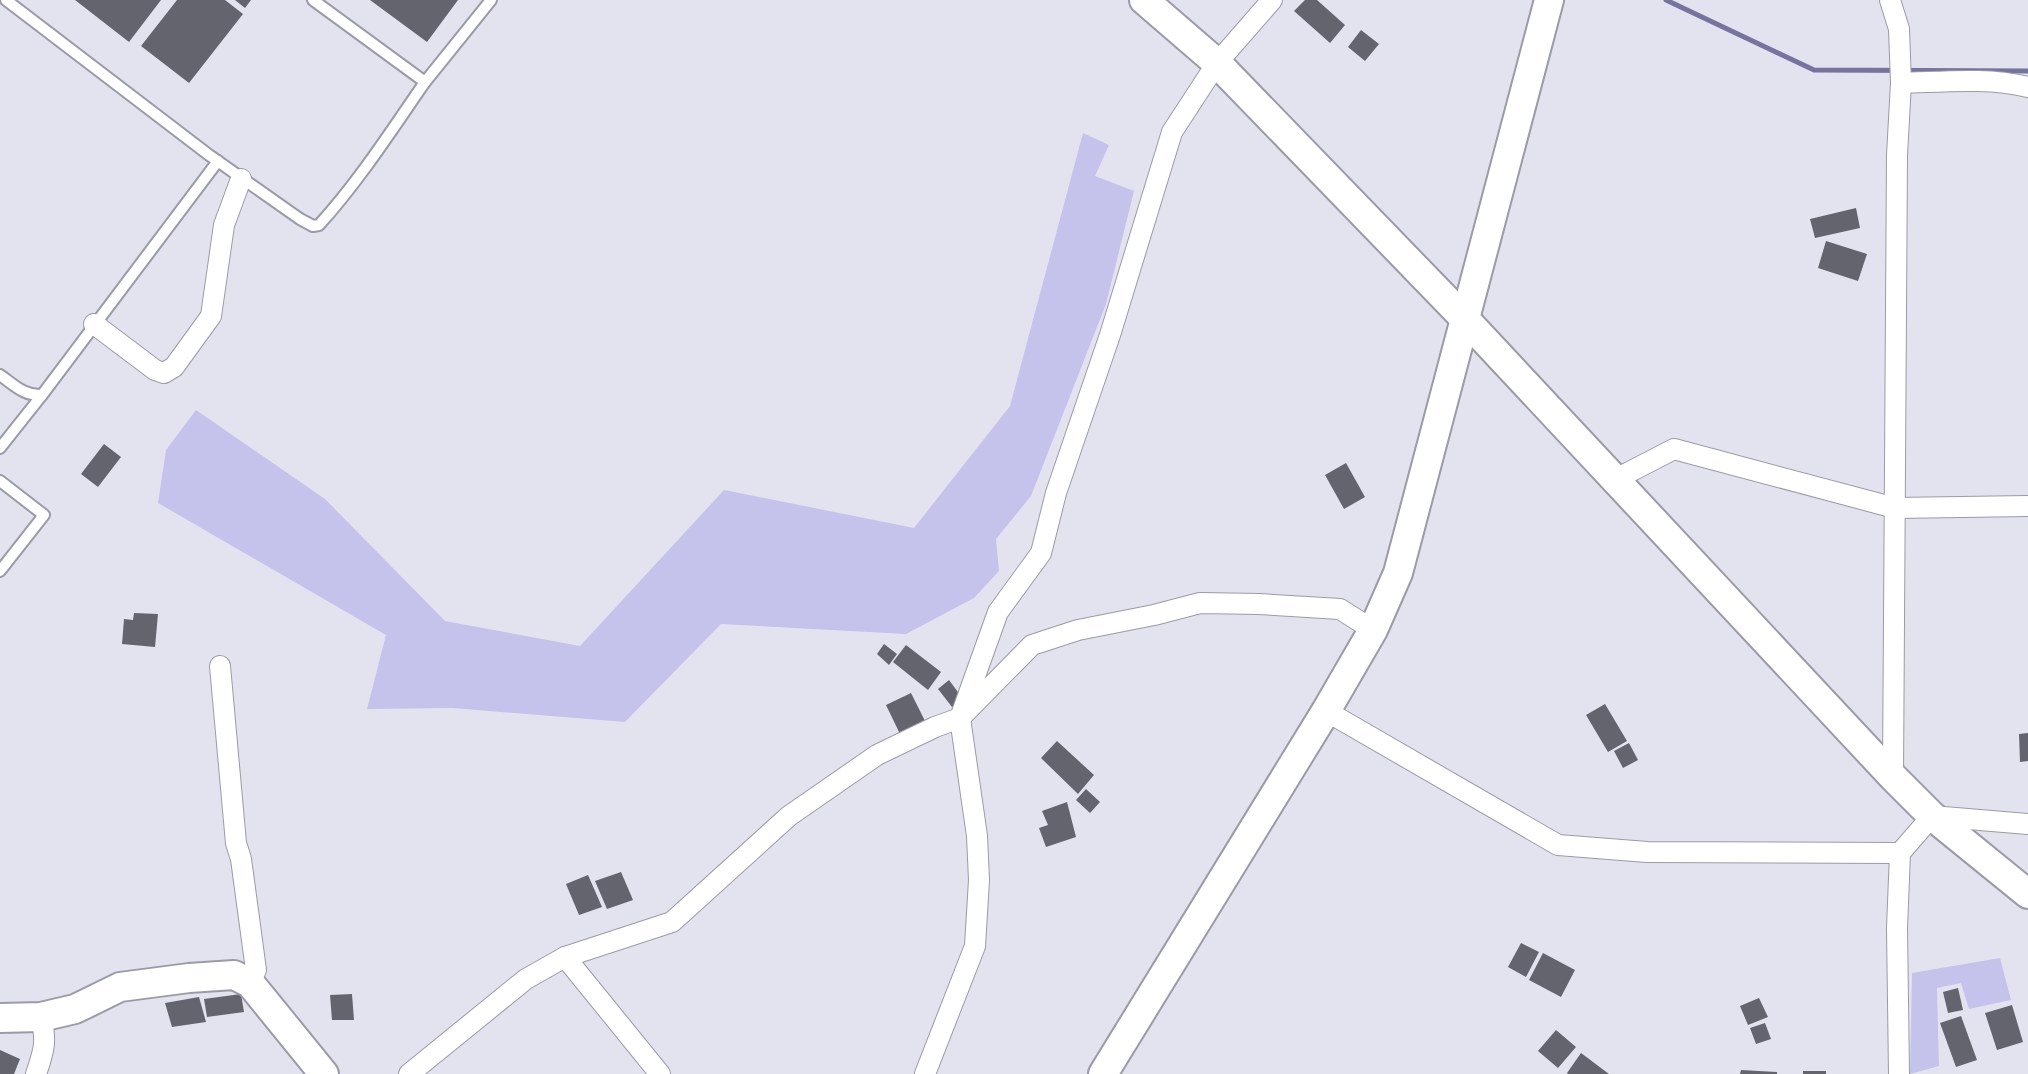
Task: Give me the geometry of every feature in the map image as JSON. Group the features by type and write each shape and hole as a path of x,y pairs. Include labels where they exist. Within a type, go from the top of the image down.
{"street":[{"path":"1144,0 1217,63 1465,319 1893,777 1932,816 2028,894"},
{"path":"925,1074 975,946 980,880 977,836 960,718 998,612 1041,553 1056,493 1110,335 1172,132 1217,63 1272,0"},
{"path":"1103,1074 1326,711 1373,630 1398,573 1549,0"},
{"path":"1890,0 1899,29 1901,83 1897,155 1893,777"},
{"path":"1901,83 1976,81 2013,83 2028,87"},
{"path":"94,324 155,370 164,373 174,367 211,316 224,225 241,179"},
{"path":"1616,479 1674,449 1895,508 2028,506"},
{"path":"409,1074 526,980 565,957 672,922 746,853 798,809 876,754 960,718 1032,645 1078,630 1200,603 1340,609 1373,630"},
{"path":"220,666 236,843 241,859 256,970 250,983"},
{"path":"1326,711 1558,845 1647,852 1900,853"},
{"path":"1899,1074 1897,928 1900,853 1932,816"},
{"path":"1932,816 2028,824"},
{"path":"565,957 660,1074"},
{"path":"0,1018 41,1017 75,1009 120,987 234,975 250,983 324,1074"},
{"path":"36,1074 46,1035 41,1017"}],"lane":[{"path":"6,0 241,179 314,226 319,225 337,205 380,148 425,82 490,0"},
{"path":"313,0 425,82"},
{"path":"0,448 218,161"},
{"path":"0,375 21,391 31,395 42,395"},
{"path":"0,481 44,515 0,571"}],"shaded area":[{"path":"1083,133 1109,145 1095,176 1134,191 1106,304 1031,496 996,539 999,571 974,598 906,634 721,624 625,722 453,708 367,709 386,635 158,503 166,450 196,410 325,499 445,621 580,646 724,490 914,528 1010,406"},
{"path":"2000,958 2011,1000 1969,1009 1961,983 1937,988 1939,1066 1910,1074 1912,973"}],"building":[{"path":"75,0 161,0 129,42"},
{"path":"177,0 225,0 243,14 189,83 141,46"},
{"path":"235,0 251,0 245,8"},
{"path":"370,0 458,0 427,42"},
{"path":"1305,0 1317,0 1345,25 1330,43 1294,11"},
{"path":"1361,30 1379,44 1365,61 1348,47"},
{"path":"1856,208 1860,228 1815,238 1810,219"},
{"path":"1826,241 1867,254 1858,281 1818,268"},
{"path":"104,444 121,457 98,487 81,474"},
{"path":"1346,463 1365,497 1344,509 1325,475"},
{"path":"134,613 158,614 155,647 122,644 124,619 133,620"},
{"path":"884,644 897,654 889,665 877,654"},
{"path":"906,645 941,672 928,690 893,662"},
{"path":"949,680 963,699 952,707 938,689"},
{"path":"911,693 925,721 900,734 886,705"},
{"path":"1605,704 1627,741 1608,752 1586,715"},
{"path":"2028,733 2028,761 2020,762 2019,734"},
{"path":"1057,741 1094,775 1078,794 1041,758"},
{"path":"1629,743 1638,760 1623,768 1614,751"},
{"path":"1086,789 1100,802 1090,813 1076,800"},
{"path":"1067,802 1076,837 1046,847 1039,828 1048,825 1042,811"},
{"path":"621,872 633,900 607,909 595,881"},
{"path":"588,875 602,907 579,915 566,884"},
{"path":"1521,943 1539,952 1526,977 1508,967"},
{"path":"1543,953 1575,970 1561,997 1529,980"},
{"path":"1958,988 1963,1010 1948,1013 1943,992"},
{"path":"241,994 244,1012 207,1017 204,999"},
{"path":"352,994 354,1020 332,1020 330,995"},
{"path":"199,997 206,1022 172,1027 165,1003"},
{"path":"1759,998 1768,1017 1748,1025 1740,1006"},
{"path":"2012,1005 2023,1042 1997,1050 1985,1013"},
{"path":"1961,1016 1977,1060 1956,1067 1940,1023"},
{"path":"1765,1023 1771,1039 1756,1044 1750,1028"},
{"path":"1556,1030 1576,1047 1558,1068 1538,1051"},
{"path":"0,1050 20,1059 14,1074 0,1074"},
{"path":"1581,1053 1609,1074 1568,1074"},
{"path":"1741,1070 1777,1072 1777,1074 1740,1074"},
{"path":"1803,1071 1826,1071 1826,1074 1803,1074"}],"waterway":[{"path":"1666,0 1814,70 2028,71"}]}
